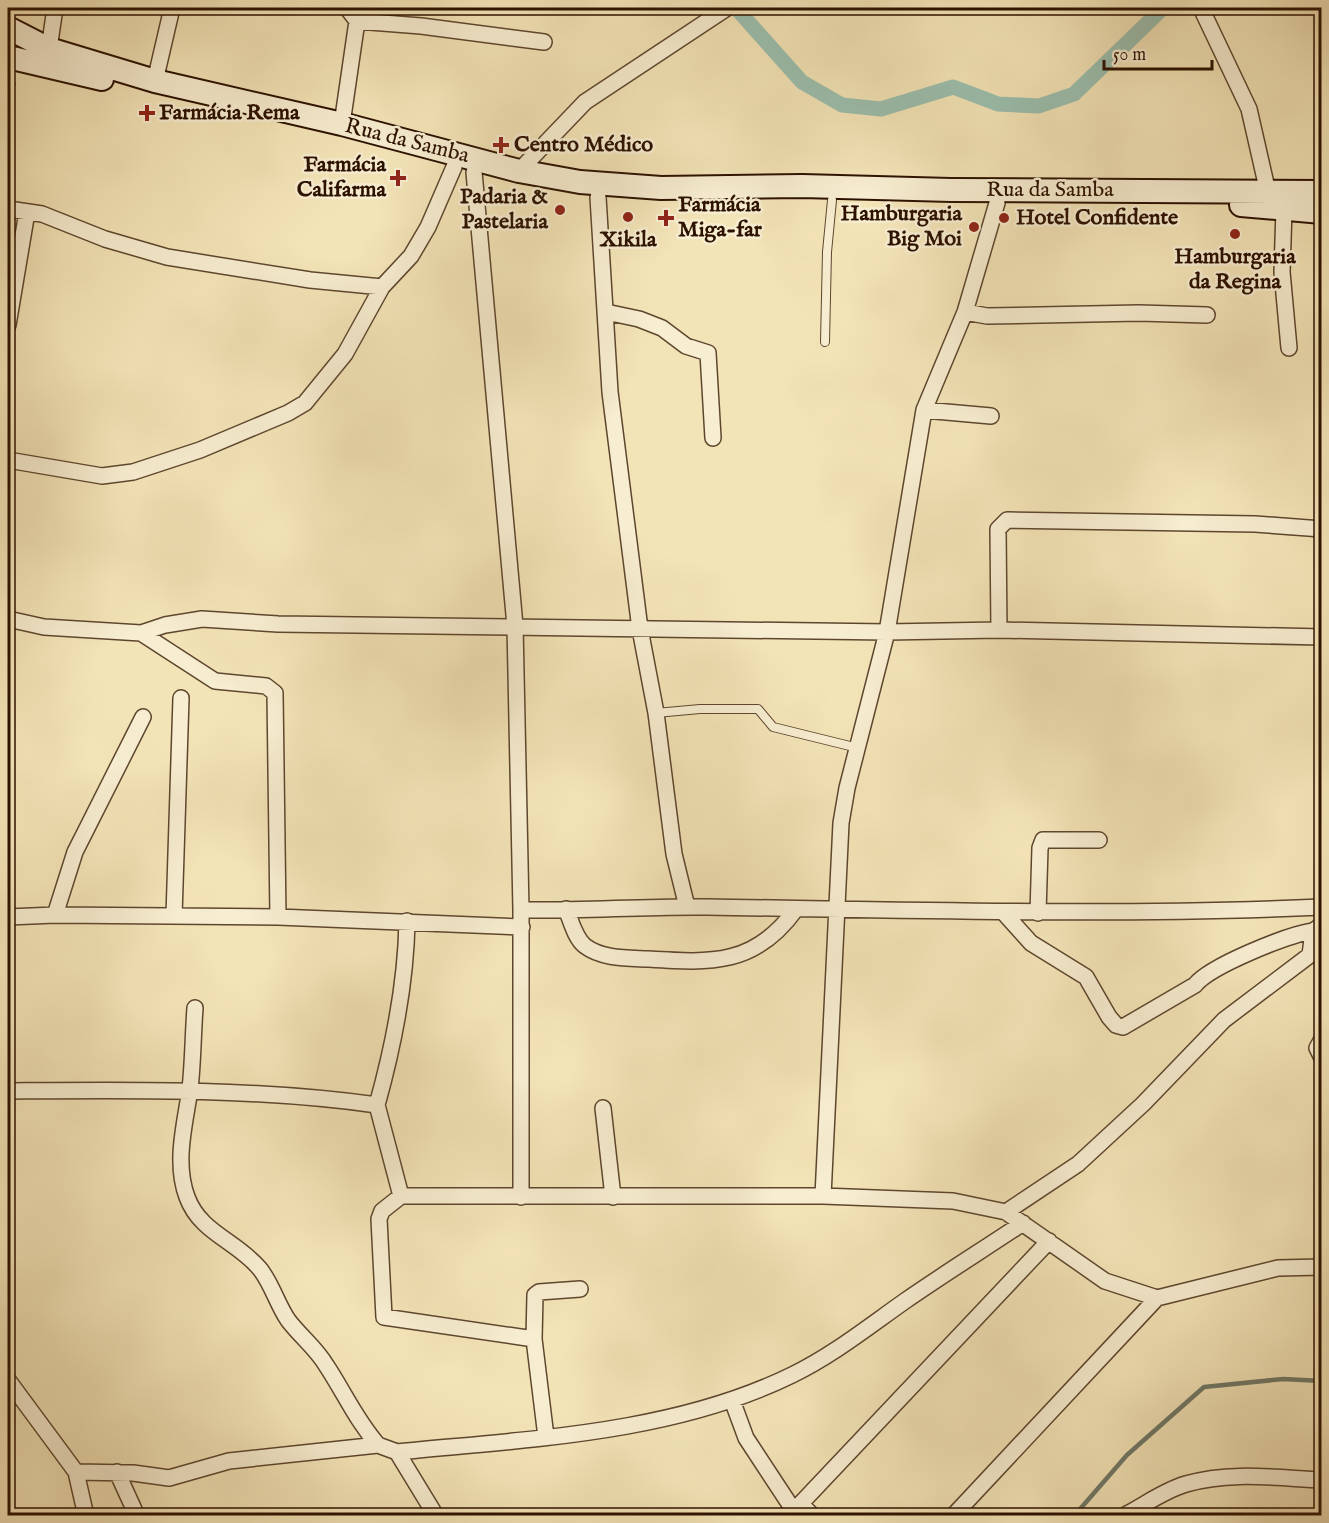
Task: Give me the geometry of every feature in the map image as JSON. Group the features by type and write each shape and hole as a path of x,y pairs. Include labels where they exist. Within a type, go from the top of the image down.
{"main road":[{"name":"Rua da Samba","path":"8,28 49,48 155,81 342,124 519,171 580,182 661,188 802,186 1056,191 1239,197 1322,203"},
{"name":"Rua da Samba","path":"8,57 238,111 542,188 598,197 997,203 1182,202 1322,192"},
{"path":"1239,197 1266,188 1322,184"},
{"path":"1239,197 1284,209 1322,213"}],"street":[{"path":"49,48 55,8"},
{"path":"155,81 172,8"},
{"path":"342,124 357,21 347,8"},
{"path":"519,171 585,102 727,8"},
{"path":"1201,8 1249,109 1266,188"},
{"path":"357,21 421,26 544,42"},
{"path":"8,460 102,476 133,472 200,450 288,413 317,391 345,354 382,287 411,256 464,169"},
{"path":"464,169 515,626 522,927 521,1197"},
{"path":"598,197 610,392 639,629 656,713 674,854 687,907"},
{"path":"823,1196 841,823 847,788 887,632 924,410 965,312 997,203"},
{"path":"8,209 42,214 105,239 167,257 310,280 382,287"},
{"path":"1284,209 1282,272 1289,348"},
{"path":"8,324 27,212"},
{"path":"606,312 654,325 686,346 708,353 713,438"},
{"path":"965,312 987,316 1139,313 1207,315"},
{"path":"924,410 990,416"},
{"path":"999,630 998,529 1007,520 1256,524 1322,529"},
{"path":"8,620 44,627 141,633 165,625 202,619 278,624 887,632 999,630 1322,637"},
{"path":"141,633 215,681 266,686 275,693 278,917"},
{"path":"174,916 181,698"},
{"path":"55,915 75,852 143,717"},
{"path":"1038,913 1040,848 1043,840 1099,840"},
{"path":"521,910 687,907 1038,913 1269,911 1322,907"},
{"path":"566,909 583,944 594,952 620,957 692,962 720,961 742,954 776,934 796,909"},
{"path":"1004,913 1031,943 1086,977 1109,1017 1116,1025 1123,1027 1195,985 1203,976 1270,943 1317,928 1317,954 1310,955 1224,1020 1143,1104 1078,1164 1006,1212"},
{"path":"8,917 55,915 278,917 522,927"},
{"path":"401,1196 378,1105 400,1006 406,960 407,921"},
{"path":"195,1008 190,1089 182,1136 182,1176 192,1207 197,1218 218,1237 253,1260 263,1273 288,1320 317,1352 357,1419 378,1445"},
{"path":"1322,1039 1317,1048 1322,1058"},
{"path":"8,1091 190,1089 327,1098 378,1105"},
{"path":"603,1108 613,1197"},
{"path":"534,1339 384,1317 379,1219 381,1211 401,1196 823,1196 953,1201 1006,1212 1106,1281 1157,1298 1278,1268 1322,1267"},
{"path":"76,1472 117,1472 169,1478 229,1461 378,1445 397,1452 546,1437 619,1428 732,1400 791,1376 835,1352 907,1299 1023,1223"},
{"path":"794,1510 1049,1241"},
{"path":"546,1437 534,1339 536,1292 580,1289"},
{"path":"953,1515 1157,1298"},
{"path":"8,1381 47,1430 76,1472 86,1515"},
{"path":"732,1400 750,1446 794,1510 813,1515"},
{"path":"397,1452 436,1515"},
{"path":"117,1472 137,1515"},
{"path":"1127,1514 1171,1490 1199,1481 1238,1476 1322,1480"}],"lane":[{"path":"825,342 827,252 832,200"},
{"path":"656,713 700,709 759,709 773,728 859,748"}],"path":[{"path":"8,116 15,81"}],"waterway":[{"path":"736,8 802,82 842,105 881,109 953,87 998,104 1039,106 1074,94 1163,8"},
{"path":"1074,1516 1127,1455 1204,1387 1283,1379 1322,1381"}],"place":[{"name":"Farmácia Rema","path":"147,113"},
{"name":"Centro Médico","path":"501,145"},
{"name":"Farmácia Califarma","path":"398,178"},
{"name":"Padaria & Pastelaria","path":"560,210"},
{"name":"Xikila","path":"628,217"},
{"name":"Farmácia Miga-far","path":"666,218"},
{"name":"Hotel Confidente","path":"1004,218"},
{"name":"Hamburgaria Big Moi","path":"974,227"},
{"name":"Hamburgaria da Regina","path":"1235,234"}]}
